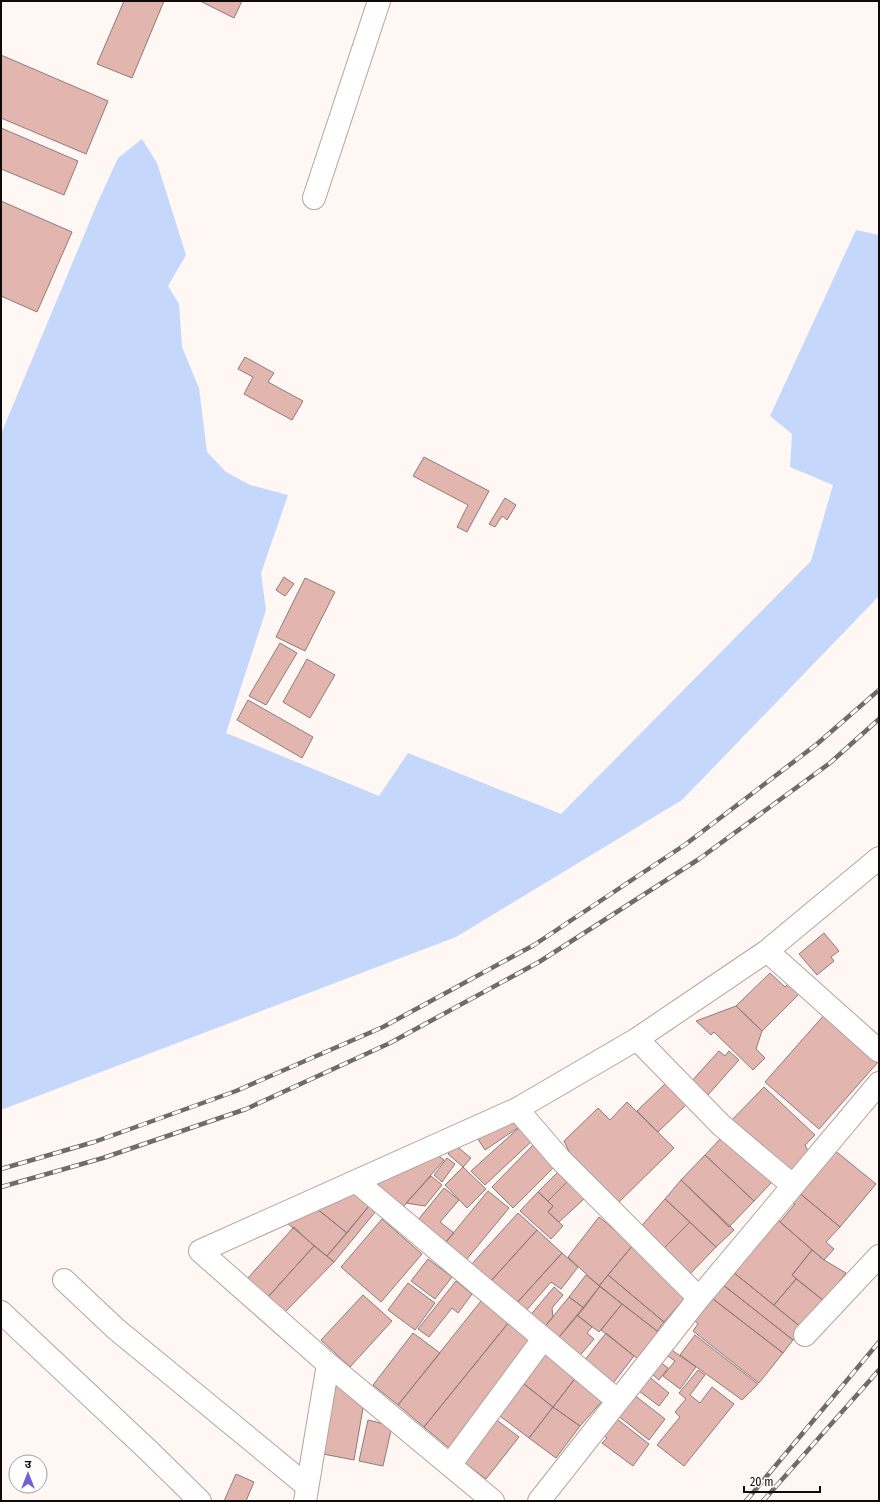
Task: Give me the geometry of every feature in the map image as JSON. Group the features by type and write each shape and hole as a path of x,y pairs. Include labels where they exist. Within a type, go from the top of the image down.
{"street":[{"path":"314,198 379,1"},
{"path":"493,1501 328,1364 200,1251 517,1110 637,1039 767,951 879,858"},
{"path":"767,951 879,1051"},
{"path":"637,1039 721,1126 785,1179 791,1187"},
{"path":"539,1501 699,1298 879,1083"},
{"path":"517,1110 560,1159 699,1298"},
{"path":"357,1182 618,1401"},
{"path":"805,1334 879,1256"},
{"path":"64,1280 116,1329 306,1493"},
{"path":"1,1312 200,1501"},
{"path":"450,1465 543,1339"},
{"path":"306,1493 328,1364"}],"water":[{"path":"142,139 157,163 186,255 168,286 179,304 182,347 199,388 207,452 226,472 250,485 288,495 261,573 266,610 226,733 379,796 408,753 561,814 811,561 833,485 790,467 792,434 770,416 856,230 879,235 879,596 682,800 456,937 1,1110 1,434 97,204 118,158"}],"building":[{"path":"124,1 164,1 132,78 97,64"},
{"path":"200,1 242,1 234,18"},
{"path":"1,55 108,101 86,154 1,118"},
{"path":"1,128 78,161 64,195 1,169"},
{"path":"1,201 72,232 37,312 1,296"},
{"path":"245,357 274,373 268,382 303,401 292,420 244,394 253,377 238,369"},
{"path":"424,457 489,491 467,532 457,527 468,505 413,476"},
{"path":"505,498 516,505 507,520 502,516 495,527 489,524"},
{"path":"284,577 294,584 285,596 276,590"},
{"path":"305,578 335,592 305,651 276,637"},
{"path":"280,643 297,653 266,705 249,696"},
{"path":"307,659 335,675 310,718 283,702"},
{"path":"248,700 313,737 302,758 237,720"},
{"path":"824,933 839,951 831,957 834,961 817,975 799,954"},
{"path":"770,973 785,987 790,982 801,992 762,1031 736,1006"},
{"path":"736,1006 762,1031 756,1049 765,1058 753,1070 714,1032 711,1035 696,1021"},
{"path":"825,1014 879,1061 819,1129 765,1082"},
{"path":"719,1051 725,1056 729,1051 739,1060 706,1097 690,1083"},
{"path":"669,1080 690,1101 658,1132 637,1111"},
{"path":"764,1087 815,1135 805,1145 809,1153 785,1179 727,1125"},
{"path":"627,1102 674,1148 616,1205 574,1162 564,1141 598,1108 610,1120"},
{"path":"513,1112 522,1125 485,1150 476,1136"},
{"path":"522,1125 534,1139 485,1185 471,1171"},
{"path":"723,1136 772,1182 754,1201 705,1155"},
{"path":"534,1144 555,1166 513,1208 492,1187"},
{"path":"455,1145 471,1158 463,1167 448,1154"},
{"path":"833,1149 876,1184 840,1227 797,1191"},
{"path":"436,1154 444,1160 403,1207 373,1182"},
{"path":"705,1155 754,1201 729,1227 681,1180"},
{"path":"447,1158 455,1164 442,1182 434,1175"},
{"path":"463,1167 486,1189 467,1208 445,1185"},
{"path":"559,1171 568,1181 548,1201 538,1192"},
{"path":"431,1176 442,1185 425,1206 406,1203"},
{"path":"681,1180 734,1230 716,1247 665,1199"},
{"path":"568,1181 585,1198 559,1222 548,1212 553,1206 548,1201"},
{"path":"355,1187 369,1206 347,1233 316,1208"},
{"path":"444,1188 459,1200 440,1222 454,1233 445,1243 418,1220"},
{"path":"488,1191 509,1208 466,1260 445,1243"},
{"path":"797,1191 840,1227 826,1242 834,1249 824,1260 780,1222 795,1204 791,1201"},
{"path":"538,1192 553,1206 548,1212 563,1226 551,1239 520,1211"},
{"path":"665,1199 690,1222 661,1251 638,1230"},
{"path":"369,1206 376,1211 334,1262 327,1256"},
{"path":"316,1208 347,1233 327,1256 281,1218"},
{"path":"518,1213 537,1230 489,1283 470,1266"},
{"path":"599,1217 633,1245 599,1286 568,1257"},
{"path":"777,1218 812,1250 792,1275 796,1279 774,1305 733,1272"},
{"path":"382,1219 422,1254 381,1302 341,1267"},
{"path":"690,1222 716,1247 688,1276 661,1251"},
{"path":"294,1227 314,1246 268,1297 247,1279"},
{"path":"537,1230 562,1253 515,1305 489,1283"},
{"path":"633,1245 690,1292 664,1322 608,1275"},
{"path":"314,1246 334,1262 285,1312 268,1297"},
{"path":"812,1250 824,1260 846,1273 824,1301 792,1275"},
{"path":"562,1253 578,1267 561,1289 551,1282 525,1312 515,1305"},
{"path":"428,1259 452,1277 435,1299 411,1281"},
{"path":"733,1272 802,1328 793,1340 722,1284"},
{"path":"586,1275 600,1286 584,1308 569,1297"},
{"path":"608,1275 664,1322 657,1331 599,1286"},
{"path":"796,1279 824,1301 802,1328 774,1305"},
{"path":"456,1281 472,1294 458,1313 452,1308 429,1337 418,1329"},
{"path":"408,1283 435,1303 415,1330 388,1310"},
{"path":"722,1284 793,1340 783,1353 710,1298"},
{"path":"600,1286 622,1304 599,1332 577,1315"},
{"path":"554,1287 563,1295 552,1308 553,1317 542,1330 528,1318"},
{"path":"363,1295 392,1321 350,1367 321,1340"},
{"path":"569,1297 584,1308 554,1343 542,1330"},
{"path":"713,1299 783,1353 759,1383 693,1331 698,1324 695,1321"},
{"path":"481,1301 509,1322 424,1427 398,1405"},
{"path":"622,1304 657,1331 659,1335 638,1359 601,1330"},
{"path":"577,1315 592,1327 587,1333 594,1339 576,1360 554,1343"},
{"path":"509,1322 535,1343 449,1448 424,1427"},
{"path":"413,1333 440,1353 398,1405 373,1385"},
{"path":"606,1333 634,1356 610,1387 581,1365"},
{"path":"695,1335 758,1384 742,1400 680,1355"},
{"path":"669,1348 696,1367 680,1389 663,1376 675,1361 665,1354"},
{"path":"547,1352 577,1376 553,1407 524,1384"},
{"path":"659,1361 668,1368 659,1380 646,1369"},
{"path":"698,1370 705,1375 690,1395 700,1403 712,1387 734,1404 684,1466 657,1445 680,1417 675,1412 686,1399 679,1393"},
{"path":"647,1375 669,1393 659,1406 639,1391"},
{"path":"577,1376 604,1399 580,1426 553,1407"},
{"path":"336,1384 363,1408 354,1460 323,1454"},
{"path":"524,1384 553,1407 529,1438 500,1416"},
{"path":"633,1394 665,1419 649,1440 617,1415"},
{"path":"553,1407 580,1426 556,1458 529,1438"},
{"path":"494,1418 519,1437 486,1479 461,1460"},
{"path":"617,1419 649,1444 633,1466 602,1443 607,1438 599,1432"},
{"path":"368,1420 392,1426 383,1466 359,1461"},
{"path":"236,1474 254,1482 246,1501 224,1501"}],"railway":[{"path":"1,1169 94,1142 236,1091 383,1027 534,945 686,844 817,744 879,690"},
{"path":"1,1187 103,1158 246,1109 390,1043 539,962 699,859 830,763 879,719"},
{"path":"746,1501 879,1342"},
{"path":"763,1501 879,1370"}]}
